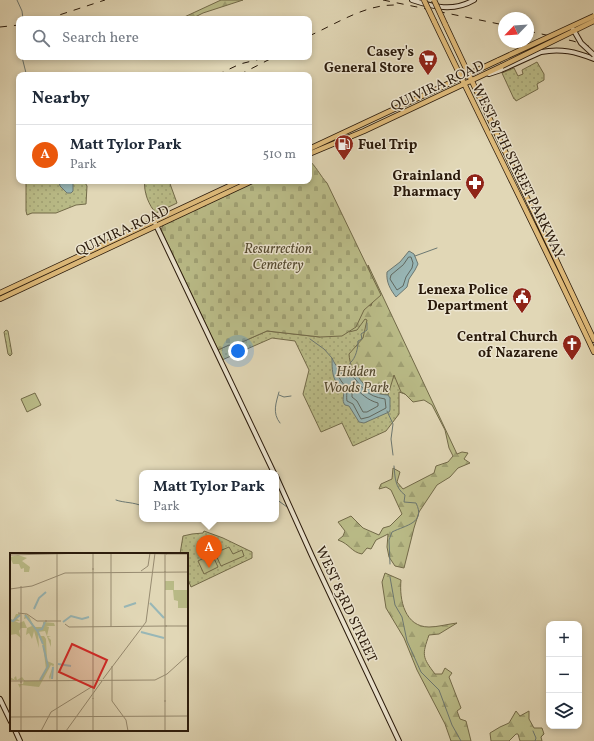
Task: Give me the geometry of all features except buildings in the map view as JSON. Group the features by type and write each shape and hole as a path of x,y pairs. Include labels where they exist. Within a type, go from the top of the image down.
{"main road":[{"name":"WEST 87TH STREET PARKWAY","path":"424,0 594,352"},
{"name":"WEST 87TH STREET PARKWAY","path":"434,0 594,340"},
{"name":"QUIVIRA ROAD","path":"312,148 594,16"},
{"name":"QUIVIRA ROAD","path":"312,153 364,131 472,81 594,21"},
{"path":"417,106 423,95"},
{"name":"QUIVIRA ROAD","path":"0,293 234,184"},
{"name":"QUIVIRA ROAD","path":"0,299 71,265 157,227 246,184"},
{"path":"71,265 71,263 91,254 93,250"}],"street":[{"path":"412,0 450,8 463,6 474,0"},
{"path":"568,28 575,30 582,43 594,55"},
{"path":"481,76 501,70 548,51 572,51 594,59"},
{"path":"154,221 273,470"},
{"name":"WEST 83RD STREET","path":"279,483 399,741"},
{"path":"0,699 10,720"},
{"path":"15,731 20,741"}],"green space":[{"path":"221,0 243,0 197,16 186,16"},
{"path":"537,62 544,74 544,80 537,84 538,89 516,101 502,73 514,68 518,76 523,74 522,70"},
{"name":"Resurrection Cemetery","path":"312,163 327,183 381,295 364,310 356,327 342,336 320,337 267,331 233,346 229,345 218,350 161,230 163,225 250,184 312,184"},
{"path":"26,184 86,184 87,186 86,204 76,205 56,213 32,213 27,215"},
{"path":"170,184 177,203 156,213 147,198 145,185"},
{"path":"368,265 457,454 462,452 468,453 464,459 470,463 458,468 450,477 437,485 419,512 404,568 395,566 389,557 387,547 388,534 376,540 371,549 367,548 362,554 355,552 338,540 343,536 345,531 338,522 351,516 363,528 379,535 383,528 390,526 402,514 391,490 386,487 379,489 381,484 392,479 393,468 400,472 397,482 403,489 434,473 436,466 448,462 453,456 449,448 445,430 432,405 424,400 413,402 401,392 394,375 388,395 373,391 361,382 353,369 349,354 363,338 367,320 365,319 357,330 349,332 347,321 367,305 371,306 375,294"},
{"name":"Hidden Woods Park","path":"381,295 405,394 399,392 399,414 386,431 353,446 342,423 321,432 303,394 309,370 295,341 272,338 222,360 218,350 229,345 233,346 267,331 320,337 364,310"},
{"path":"6,330 8,331 12,354 10,356 8,354 4,332"},
{"path":"35,393 41,405 27,412 21,399"},
{"path":"204,531 223,538 252,552 252,558 191,587 188,580 188,553 180,553 183,536 203,533"},
{"path":"229,547 233,554 242,550 244,556 221,566 215,553"},
{"path":"212,554 218,567 204,574 198,561"},
{"path":"385,573 401,580 401,596 405,611 414,622 421,626 429,627 457,623 439,634 429,635 424,656 435,674 442,674 445,668 452,673 449,677 461,708 457,711 460,719 466,721 471,741 451,741 445,724 417,670 404,638 386,608 382,582"},
{"path":"516,711 520,716 529,711 529,719 534,728 542,728 544,734 541,737 542,741 520,741 518,734 516,734 509,741 491,741 490,733 509,723"}],"water":[{"path":"60,184 73,184 73,191 71,193 67,193"},
{"path":"409,251 414,254 418,264 409,279 407,287 396,297 389,285 387,272 400,262"},
{"path":"332,358 339,368 344,370 353,370 371,390 376,393 388,395 390,398 389,412 364,423 359,422 349,406 345,405 344,403 343,390 333,375"}],"waterway":[{"path":"17,0 23,16"},
{"path":"23,60 26,72"},
{"path":"415,256 437,248"},
{"path":"350,370 350,363 356,353 358,341 362,339 361,334 367,330 367,323"},
{"path":"310,339 324,349 332,358"},
{"path":"279,392 275,412 280,423"},
{"path":"279,395 284,397 291,396"},
{"path":"387,411 393,424 391,439 393,455"},
{"path":"390,564 389,540 392,532 413,522 418,515 416,503 404,502 405,495 397,486 394,466"},
{"path":"116,500 139,505"},
{"path":"279,501 287,507"},
{"path":"390,577 395,605 402,617 407,641 421,672 439,690 452,725 461,741"},
{"path":"533,731 536,738 535,741"}],"railway":[{"path":"56,16 105,0"},
{"path":"383,0 498,24"},
{"path":"312,35 372,8 394,5"},
{"path":"0,27 16,25"},
{"path":"534,32 573,41 594,48"},
{"path":"223,72 240,64 256,60"},
{"path":"245,72 268,60"}],"place":[{"name":"Casey's General Store","path":"428,76"},
{"name":"Fuel Trip","path":"344,161"},
{"name":"Grainland Pharmacy","path":"475,200"},
{"name":"Lenexa Police Department","path":"522,314"},
{"name":"Central Church of Nazarene","path":"572,361"},
{"name":"Matt Tylor Park","path":"209,568"}]}
